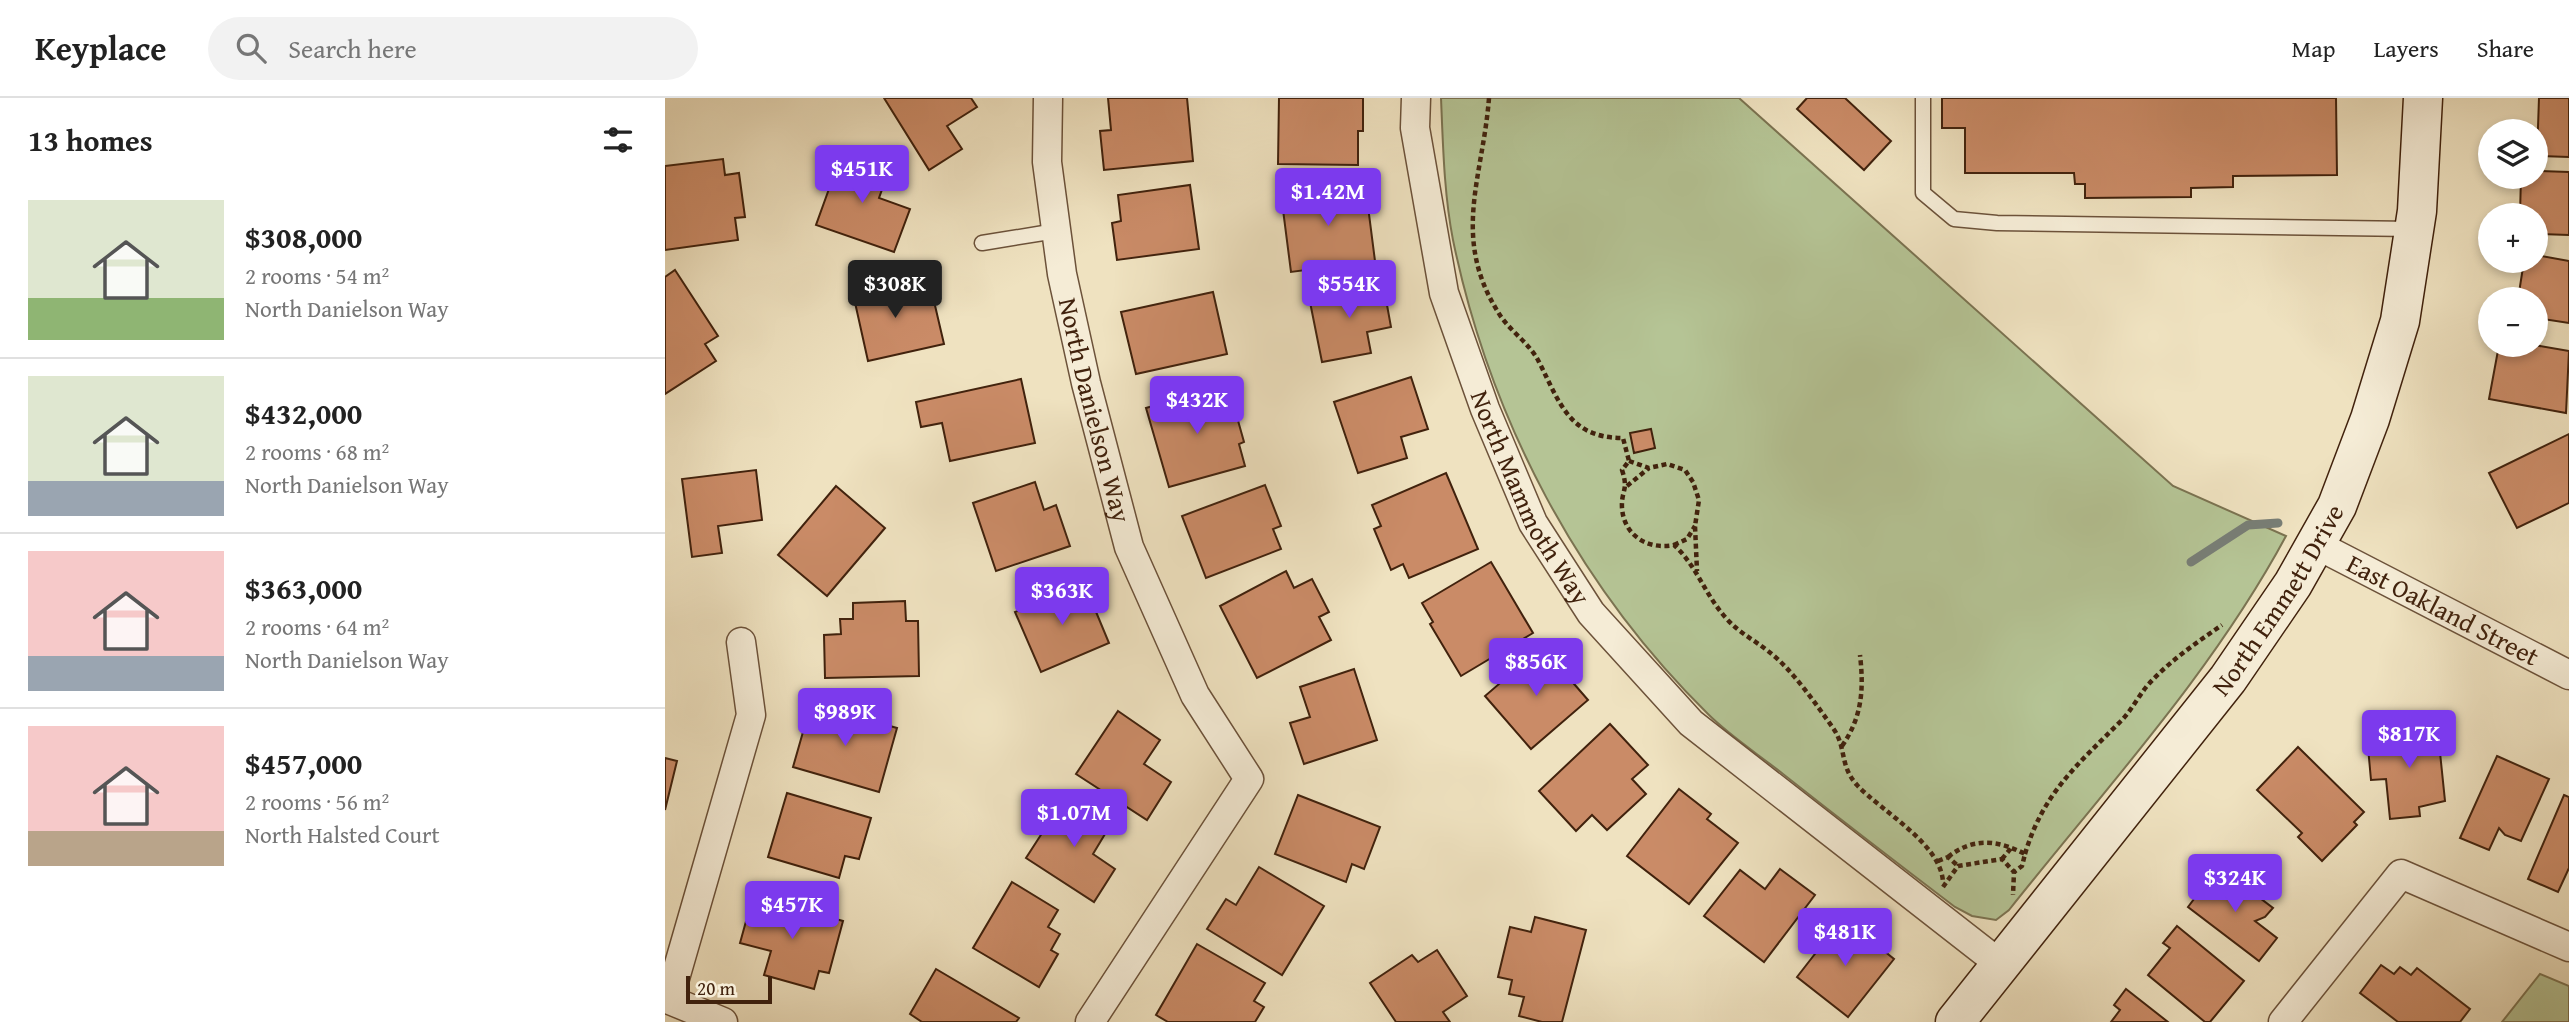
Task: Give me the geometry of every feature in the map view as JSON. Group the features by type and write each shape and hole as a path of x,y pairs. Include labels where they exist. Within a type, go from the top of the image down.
{"street":[{"name":"North Danielson Way","path":"1048,98 1047,162 1056,232 1086,383 1129,547 1195,695 1249,779 1090,1022"},
{"name":"North Mammoth Way","path":"1416,98 1416,128 1444,293 1485,409 1533,523 1591,613 1691,723 1935,897 2000,964"},
{"name":"North Emmett Drive","path":"1955,1022 2237,668 2274,614 2337,506 2374,407 2400,321 2414,229 2423,98"},
{"name":"East Oakland Street","path":"2315,544 2569,676"},
{"path":"723,1022 667,998 751,715 741,642"},
{"path":"2283,1022 2401,874 2569,947"}],"lane":[{"path":"1923,98 1923,193 1954,219 2037,226 2414,229"},
{"path":"982,243 1056,232"}],"path":[{"path":"1489,98 1485,136 1471,209 1475,256 1483,283 1499,314 1534,351 1566,413 1579,429 1596,436 1623,438 1629,461 1622,471 1627,486 1622,510 1633,536 1648,545 1674,545 1687,538 1695,526"},
{"path":"1629,461 1649,468"},
{"path":"1627,486 1649,468 1667,464 1685,470 1699,500 1695,526 1697,572"},
{"path":"1674,545 1697,572 1724,617 1743,636 1769,651 1818,708 1836,732 1845,770 1858,787 1938,861"},
{"path":"2014,872 2022,866 2032,828 2051,794 2073,768 2123,719 2148,686 2176,659 2232,619"},
{"path":"1841,747 1855,727 1861,703 1860,655"},
{"path":"1938,861 1957,849 1978,842 1999,842 2025,854"},
{"path":"1935,897 1958,866 2001,859 2012,847"},
{"path":"1948,857 1958,866"},
{"path":"2001,859 2014,872 2013,900 2036,918"},
{"path":"1935,897 1938,861"}],"green space":[{"path":"1441,98 1739,98 2173,486 2286,536 2257,586 2192,682 2009,910 1996,920 1972,916 1955,907 1717,722 1661,664 1580,555 1546,496 1516,435 1490,372 1469,307 1450,223 1444,169"},
{"path":"2540,974 2569,986 2569,1022 2502,1022"}],"building":[{"path":"884,98 971,98 977,107 947,126 962,149 929,170"},
{"path":"1108,98 1187,98 1193,161 1104,170 1100,131 1111,130"},
{"path":"1279,98 1363,98 1363,131 1358,131 1358,165 1278,164"},
{"path":"1807,98 1845,98 1891,141 1864,170 1797,109"},
{"path":"1942,98 2336,98 2337,175 2233,176 2233,187 2191,188 2191,197 2085,198 2085,184 2075,184 2074,173 1965,173 1965,128 1942,128"},
{"path":"2539,98 2569,98 2569,157 2548,156 2548,119 2538,119"},
{"path":"842,153 889,170 879,198 910,209 894,252 816,225"},
{"path":"723,159 725,175 739,173 745,217 735,218 738,240 665,250 665,166"},
{"path":"2548,171 2569,172 2569,235 2548,234 2548,203 2520,203 2521,189 2548,189"},
{"path":"1365,183 1375,261 1291,272 1281,194"},
{"path":"1190,185 1199,249 1117,260 1112,223 1121,221 1118,195"},
{"path":"2548,257 2569,261 2569,323 2548,320 2548,287 2520,287 2522,273 2548,273"},
{"path":"675,270 718,336 705,344 716,361 665,394 665,277"},
{"path":"903,277 908,302 933,297 944,344 868,361 852,289"},
{"path":"1383,283 1391,327 1367,332 1371,353 1322,362 1309,297"},
{"path":"1213,292 1227,354 1136,374 1121,312"},
{"path":"2548,347 2569,351 2566,413 2489,399 2497,357 2548,357"},
{"path":"1411,377 1428,429 1401,437 1407,458 1358,473 1334,402"},
{"path":"1021,379 1035,443 950,461 942,423 921,427 916,402"},
{"path":"1228,385 1244,442 1239,444 1245,466 1169,487 1146,408"},
{"path":"1651,429 1655,448 1634,453 1630,433"},
{"path":"2569,434 2569,503 2517,528 2489,473"},
{"path":"756,470 762,520 718,526 722,553 692,557 682,479"},
{"path":"1446,473 1478,549 1409,578 1403,564 1391,570 1374,529 1381,526 1372,505"},
{"path":"1035,482 1044,510 1056,505 1070,546 996,571 973,503"},
{"path":"1265,485 1281,526 1273,529 1281,549 1206,578 1182,516"},
{"path":"836,486 885,528 827,596 778,555"},
{"path":"1491,562 1533,633 1461,676 1430,624 1433,622 1422,603"},
{"path":"1286,571 1294,588 1312,579 1329,612 1319,617 1331,640 1257,678 1220,606"},
{"path":"1084,583 1109,643 1041,672 1015,612"},
{"path":"905,601 906,621 918,621 919,676 825,678 824,635 841,634 840,619 853,619 853,603"},
{"path":"1542,647 1588,700 1531,749 1485,696"},
{"path":"1354,669 1377,740 1304,764 1290,723 1310,717 1300,687"},
{"path":"811,704 897,728 879,792 793,767"},
{"path":"1118,711 1160,740 1144,764 1171,782 1147,820 1076,774"},
{"path":"1610,724 1648,765 1632,779 1646,794 1607,830 1592,815 1576,831 1539,791"},
{"path":"2422,725 2423,734 2438,733 2445,801 2419,807 2420,816 2390,819 2386,779 2371,780 2368,747 2383,746 2382,729"},
{"path":"2298,747 2364,812 2354,822 2357,825 2322,861 2298,837 2302,833 2257,790"},
{"path":"2497,756 2549,779 2521,841 2505,835 2499,828 2489,850 2460,838"},
{"path":"665,758 677,761 665,810"},
{"path":"1679,789 1711,814 1707,819 1738,843 1689,904 1627,856"},
{"path":"787,793 871,818 859,859 845,856 839,878 768,857"},
{"path":"1298,795 1380,827 1364,869 1352,864 1346,882 1275,854"},
{"path":"2564,795 2569,797 2569,868 2558,892 2528,879"},
{"path":"1066,796 1111,824 1093,854 1115,869 1094,902 1026,858"},
{"path":"1259,867 1324,906 1282,975 1207,929 1226,899 1236,905"},
{"path":"1780,869 1815,895 1764,962 1704,916 1740,870 1765,889"},
{"path":"2223,870 2273,908 2265,917 2255,921 2277,938 2259,961 2188,907 2207,882 2211,885"},
{"path":"1012,882 1058,910 1048,927 1060,934 1051,950 1058,954 1039,987 973,948"},
{"path":"753,896 843,921 829,973 819,971 814,989 764,975 771,951 740,943"},
{"path":"1535,917 1586,930 1562,1022 1542,1022 1519,1016 1524,997 1509,994 1512,980 1498,977 1510,927 1531,932"},
{"path":"1843,918 1894,959 1848,1017 1797,977"},
{"path":"2177,926 2244,981 2210,1022 2205,1022 2148,975 2170,948 2163,943"},
{"path":"1197,944 1265,983 1254,1001 1264,1007 1255,1022 1168,1022 1156,1015"},
{"path":"1437,950 1467,996 1443,1012 1450,1022 1396,1022 1370,983 1412,955 1418,962"},
{"path":"2381,965 2394,974 2400,967 2411,975 2417,968 2470,1009 2460,1022 2398,1022 2360,993"},
{"path":"936,969 1019,1018 1016,1022 922,1022 910,1014"},
{"path":"2126,989 2168,1022 2111,1022 2120,1010 2114,1005"}],"waterway":[{"path":"2191,562 2248,525 2278,523"}]}
